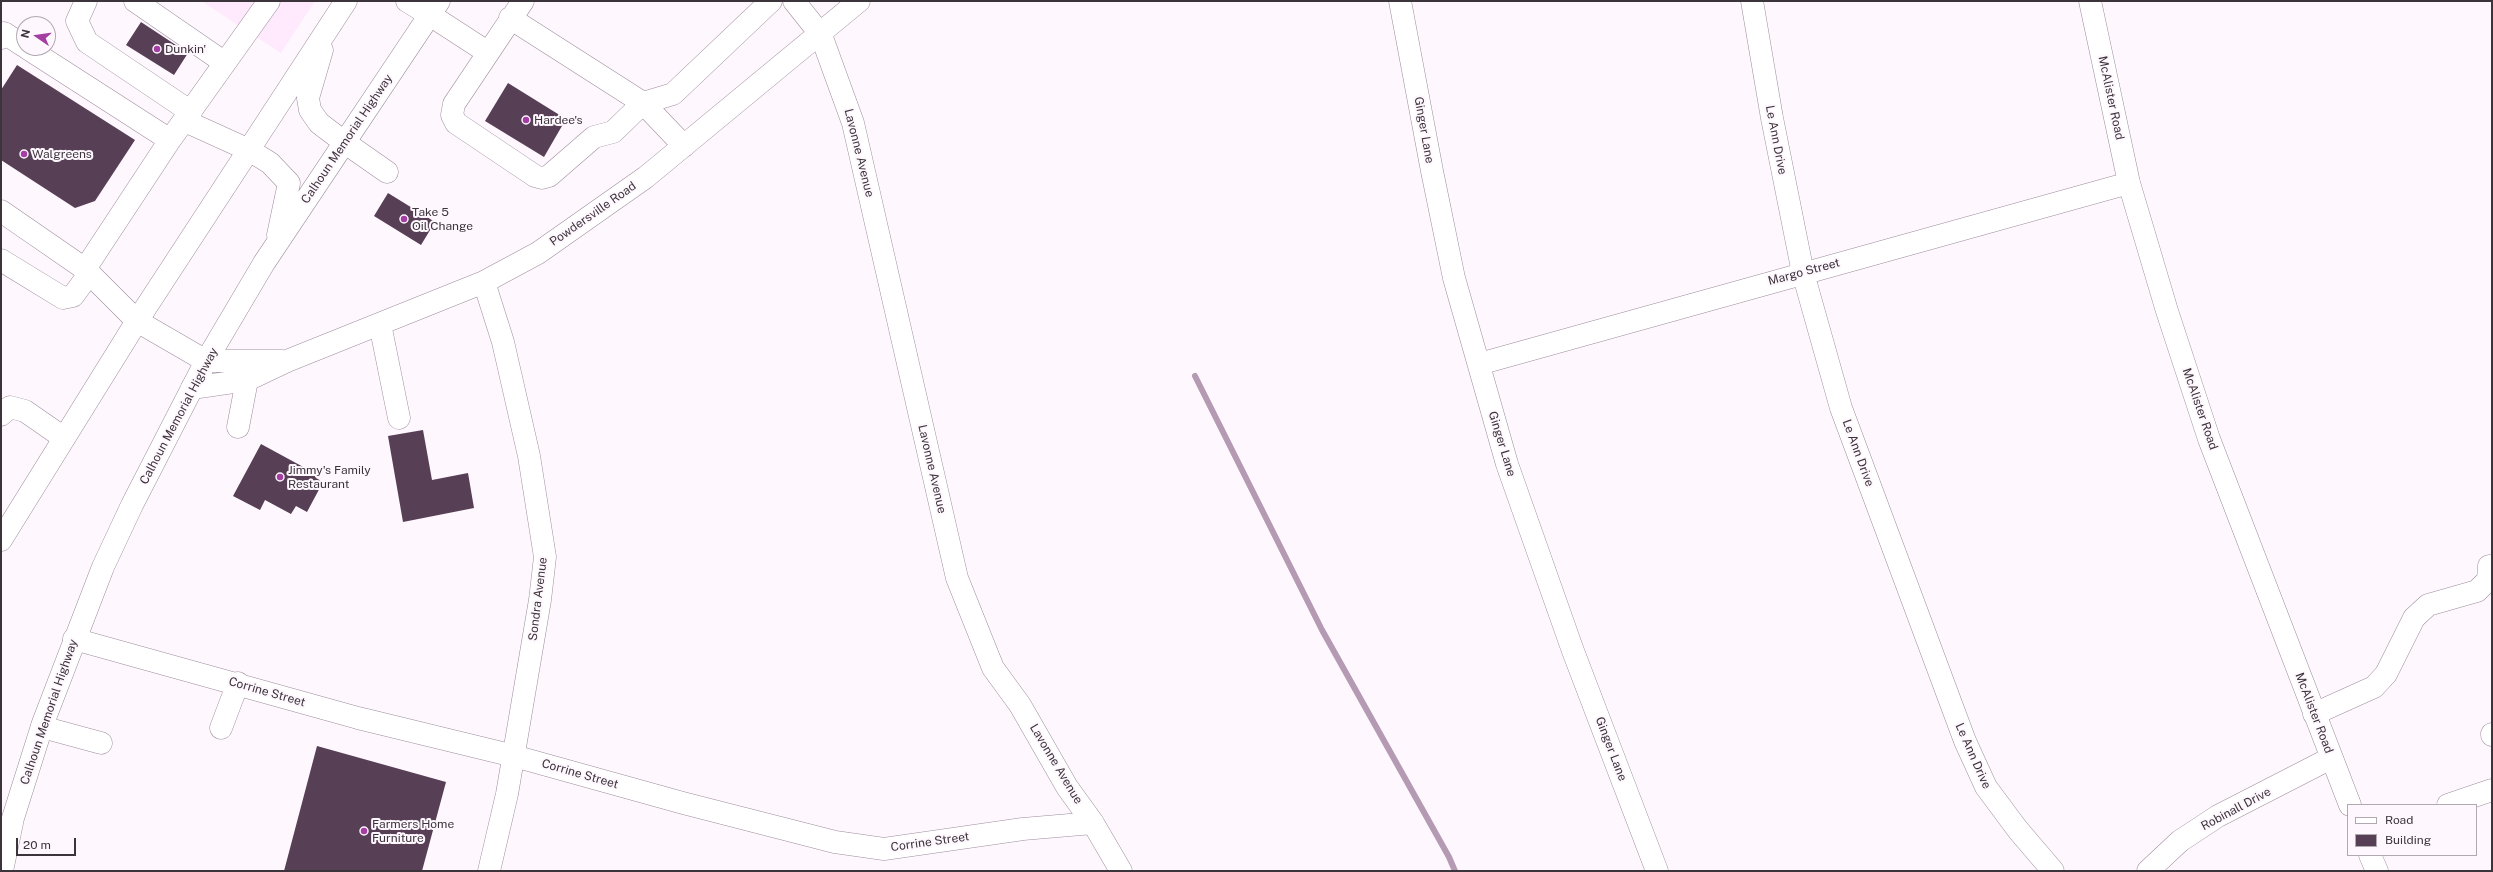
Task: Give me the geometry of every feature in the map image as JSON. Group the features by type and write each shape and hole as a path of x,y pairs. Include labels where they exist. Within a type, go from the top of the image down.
{"main road":[{"path":"86,1 78,21 87,42 188,116 270,163 289,183 276,245"},
{"path":"135,1 225,63"},
{"path":"1,260 63,298 73,296 87,271 170,140 269,1"},
{"path":"1,540 136,320 346,1"},
{"path":"406,1 435,8 487,52"},
{"path":"523,1 487,52 454,104 452,115 456,123 535,176 549,176 594,138 613,132 643,103 673,94 771,1"},
{"name":"Lavonne Avenue","path":"794,1 821,35 853,123 957,578 993,668 1020,704 1067,787 1093,823 1121,871"},
{"name":"Powdersville Road","path":"192,388 247,380 287,361 484,282 538,253 646,177 821,35 859,1"},
{"name":"Ginger Lane","path":"1400,1 1432,171 1453,270 1507,464 1573,651 1657,871"},
{"name":"Le Ann Drive","path":"1752,1 1772,118 1803,273 1841,408 1965,741 1986,788 2053,871"},
{"name":"McAlister Road","path":"2090,1 2129,183 2166,311 2209,439 2350,804"},
{"name":"Calhoun Memorial Highway","path":"2,871 13,818 42,727 74,639 103,567 129,512 206,361 276,245 435,8"},
{"path":"510,18 643,103 684,146"},
{"path":"327,29 308,98 310,110 319,123 387,172"},
{"path":"3,36 16,42"},
{"path":"39,56 170,140"},
{"name":"Margo Street","path":"1479,364 2129,183"},
{"path":"1,211 87,271 136,320 206,361"},
{"name":"Sondra Avenue","path":"484,282 503,342 529,456 545,557 514,756 488,871"},
{"path":"380,324 399,418"},
{"name":"Powdersville Road","path":"206,361 287,361"},
{"path":"238,427 247,380"},
{"path":"4,408 25,411 64,438"},
{"path":"2314,714 2374,688 2386,674 2414,618 2428,605 2477,591 2488,580 2489,566"},
{"name":"Corrine Street","path":"74,639 238,683 358,718 514,756 683,803 828,840 884,849 1023,829 1093,823"},
{"path":"221,728 238,683"},
{"path":"42,727 101,743"},
{"name":"Robinall Drive","path":"2148,871 2180,841 2218,816 2331,758"},
{"path":"2451,804 2492,790"},
{"path":"2370,856 2376,871"}],"shaded area":[{"path":"201,1 315,1 281,53"}],"building":[{"name":"Dunkin'","path":"141,22 188,53 174,75 126,45"},
{"name":"Walgreens","path":"17,65 135,140 95,201 75,208 1,160 1,90"},
{"name":"Hardee's","path":"508,83 566,119 544,157 485,121"},
{"name":"Take 5 Oil Change","path":"388,193 435,222 421,245 374,216"},
{"path":"423,430 432,480 468,473 474,508 403,522 388,436"},
{"name":"Jimmy's Family Restaurant","path":"261,444 318,475 316,478 323,482 307,512 296,506 291,514 265,500 260,510 233,496"},
{"name":"Farmers Home Furniture","path":"317,746 446,782 422,871 284,871"}],"waterway":[{"path":"1195,376 1322,630 1449,857 1455,871"}],"place":[{"name":"Dunkin'","path":"157,49"},
{"name":"Hardee's","path":"526,120"},
{"name":"Walgreens","path":"24,154"},
{"name":"Take 5 Oil Change","path":"404,219"},
{"name":"Jimmy's Family Restaurant","path":"280,477"},
{"name":"Farmers Home Furniture","path":"364,831"}]}
